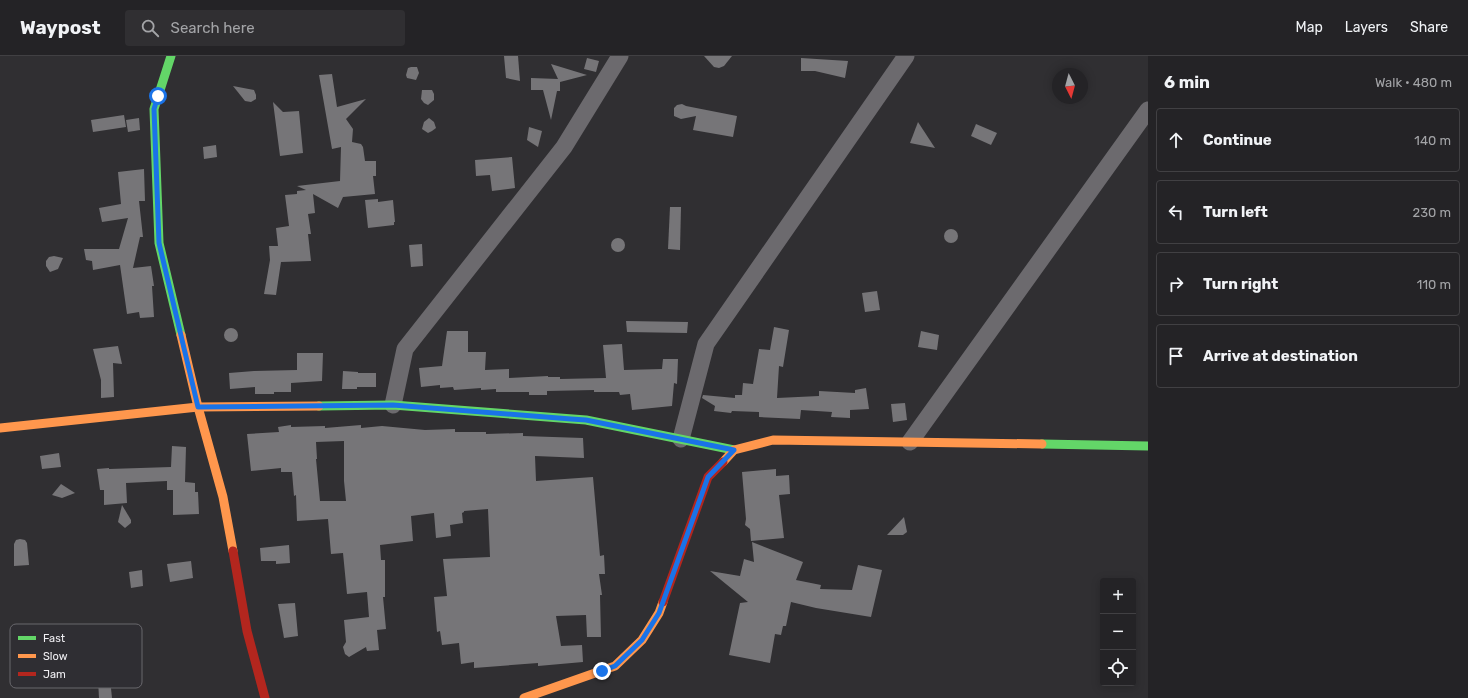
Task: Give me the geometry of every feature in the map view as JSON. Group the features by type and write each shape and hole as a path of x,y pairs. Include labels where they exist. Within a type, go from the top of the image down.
{"street":[{"path":"170,56 154,109 159,243 198,407 223,498 247,631 265,698"},
{"path":"393,405 405,348 564,147 620,56"},
{"path":"681,440 706,344 906,56"},
{"path":"910,442 1148,110"},
{"path":"0,428 198,407 393,405 586,420 734,450 773,440 1148,446"},
{"path":"524,698 615,666 642,640 659,613 708,477 734,450"}],"building":[{"path":"504,56 518,56 520,81 506,78"},
{"path":"704,56 732,56 724,66 719,68 714,67"},
{"path":"587,58 599,61 596,72 584,69"},
{"path":"801,58 848,61 845,78 815,71 801,71"},
{"path":"551,64 587,75 560,82 560,91 557,91 551,120 543,90 531,90 531,78 558,79"},
{"path":"417,67 419,73 416,80 407,78 406,75 408,68"},
{"path":"332,74 337,107 366,99 346,119 353,129 352,142 361,144 363,147 365,161 376,161 376,176 373,176 375,194 343,197 338,208 313,194 315,213 308,214 311,234 308,234 311,261 281,262 276,295 264,294 270,260 269,246 278,246 276,228 289,226 285,195 297,194 297,191 306,190 297,186 340,181 341,147 332,149 319,75"},
{"path":"233,86 254,90 256,99 251,102 245,101"},
{"path":"422,90 432,90 434,94 434,100 428,105 421,99"},
{"path":"273,102 283,112 299,111 303,153 280,156"},
{"path":"682,104 737,116 733,137 693,130 696,116 681,119 674,116 674,108 677,105"},
{"path":"124,115 126,127 93,132 91,120"},
{"path":"139,118 140,130 128,132 126,120"},
{"path":"429,118 434,122 436,128 428,133 422,129 424,122"},
{"path":"918,122 935,148 910,143"},
{"path":"976,124 997,133 991,145 971,136"},
{"path":"529,127 542,131 538,147 527,140"},
{"path":"216,145 217,157 204,159 203,147"},
{"path":"512,157 515,188 492,191 490,175 476,176 475,160"},
{"path":"144,169 145,201 139,201 143,237 140,237 133,268 151,266 154,286 152,286 154,317 140,318 139,312 127,314 120,265 93,270 92,261 86,260 84,249 119,249 128,218 102,222 99,208 121,204 118,172"},
{"path":"378,199 378,202 393,200 394,225 368,228 365,200"},
{"path":"670,207 681,207 680,250 668,249"},
{"path":"951,229 956,231 958,236 956,241 951,243 946,241 944,236 946,231"},
{"path":"615,238 621,238 625,242 625,248 621,252 615,252 611,248 611,242"},
{"path":"422,244 423,266 411,267 409,245"},
{"path":"54,256 63,258 58,269 50,272 46,266 46,261 49,257"},
{"path":"877,291 880,310 865,312 862,293"},
{"path":"626,321 688,322 687,333 627,332"},
{"path":"774,327 789,330 783,367 779,366 777,398 819,396 819,391 855,393 855,390 866,388 869,409 850,410 850,418 831,417 832,412 801,410 800,419 759,417 759,412 732,411 731,413 714,411 715,406 702,398 703,395 735,398 735,395 742,395 743,383 753,384 759,349 770,350"},
{"path":"231,328 236,330 238,335 236,340 231,342 226,340 224,335 226,330"},
{"path":"447,331 468,331 468,352 486,352 485,370 509,369 509,378 548,376 560,377 560,379 606,378 603,345 622,344 624,370 662,369 663,359 678,359 677,384 674,383 672,406 632,410 630,394 620,395 619,392 594,392 594,390 547,391 547,395 529,395 529,392 496,392 496,389 481,390 481,388 454,390 453,387 440,388 440,385 421,387 419,368 442,366"},
{"path":"921,331 939,335 937,350 918,347"},
{"path":"118,346 122,364 113,363 114,397 101,398 101,380 93,349"},
{"path":"297,353 323,353 322,381 291,383 291,392 274,392 274,394 255,394 255,387 230,389 229,373 297,370"},
{"path":"343,371 376,373 376,387 342,389"},
{"path":"905,403 907,420 893,422 891,404"},
{"path":"291,425 291,427 325,426 325,428 361,425 361,428 382,426 425,430 455,429 455,432 486,432 486,434 523,433 523,436 583,438 584,458 535,456 536,481 593,477 600,556 604,555 605,574 599,574 602,595 600,595 601,637 587,637 586,615 556,616 561,646 582,645 583,662 538,666 538,663 474,668 474,662 461,664 459,643 442,645 440,631 437,632 434,597 447,596 443,559 490,557 488,509 464,511 462,513 463,523 450,525 451,536 436,538 434,513 411,516 413,541 380,545 381,560 385,560 385,597 383,597 386,629 377,630 379,650 367,651 366,647 349,657 345,654 343,647 346,642 344,620 369,617 367,592 347,594 343,553 331,554 328,519 297,521 296,495 294,496 292,472 281,472 281,468 251,471 247,434 279,432 278,427","holes":["344,441 344,481 346,501 320,501 316,442"]},
{"path":"172,446 186,447 185,482 195,483 195,492 198,492 199,514 173,515 173,490 167,490 167,481 126,483 127,503 104,505 104,490 100,490 97,469 171,467"},
{"path":"59,453 61,467 42,469 40,456"},
{"path":"776,469 776,476 789,475 790,494 779,495 784,538 751,541 750,529 745,525 746,519 742,472"},
{"path":"61,484 75,493 62,498 52,495"},
{"path":"122,505 131,520 131,523 125,528 118,522"},
{"path":"904,517 907,532 903,535 887,535"},
{"path":"16,540 25,540 27,543 29,565 14,566 14,544"},
{"path":"752,542 803,562 796,580 821,585 820,589 852,590 858,565 882,570 871,617 816,608 791,602 786,626 783,626 781,635 775,634 770,663 729,655 740,603 748,602 710,571 740,576 744,559 754,562"},
{"path":"289,545 290,563 276,564 276,561 261,561 260,548"},
{"path":"191,561 193,578 170,582 167,564"},
{"path":"142,570 143,586 131,588 129,572"},
{"path":"295,603 298,636 284,638 278,604"},
{"path":"98,688 111,688 112,698 99,698"}],"traffic: fast":[{"path":"171,56 154,109 159,243 181,335"},
{"path":"319,406 393,405 586,420 734,450"},
{"path":"1042,444 1148,446"}],"traffic: slow":[{"path":"181,335 198,407 223,497 233,551"},
{"path":"0,428 198,407 319,406"},
{"path":"723,462 734,450 773,440 1042,444"},
{"path":"524,698 615,666 642,640 659,613 663,602"}],"traffic: jam":[{"path":"663,602 708,477 723,462"},
{"path":"233,551 247,631 265,698"}],"route":[{"path":"158,96 154,109 159,243 198,407 393,405 586,420 734,450 708,477 659,613 642,640 615,666 602,671"}]}
